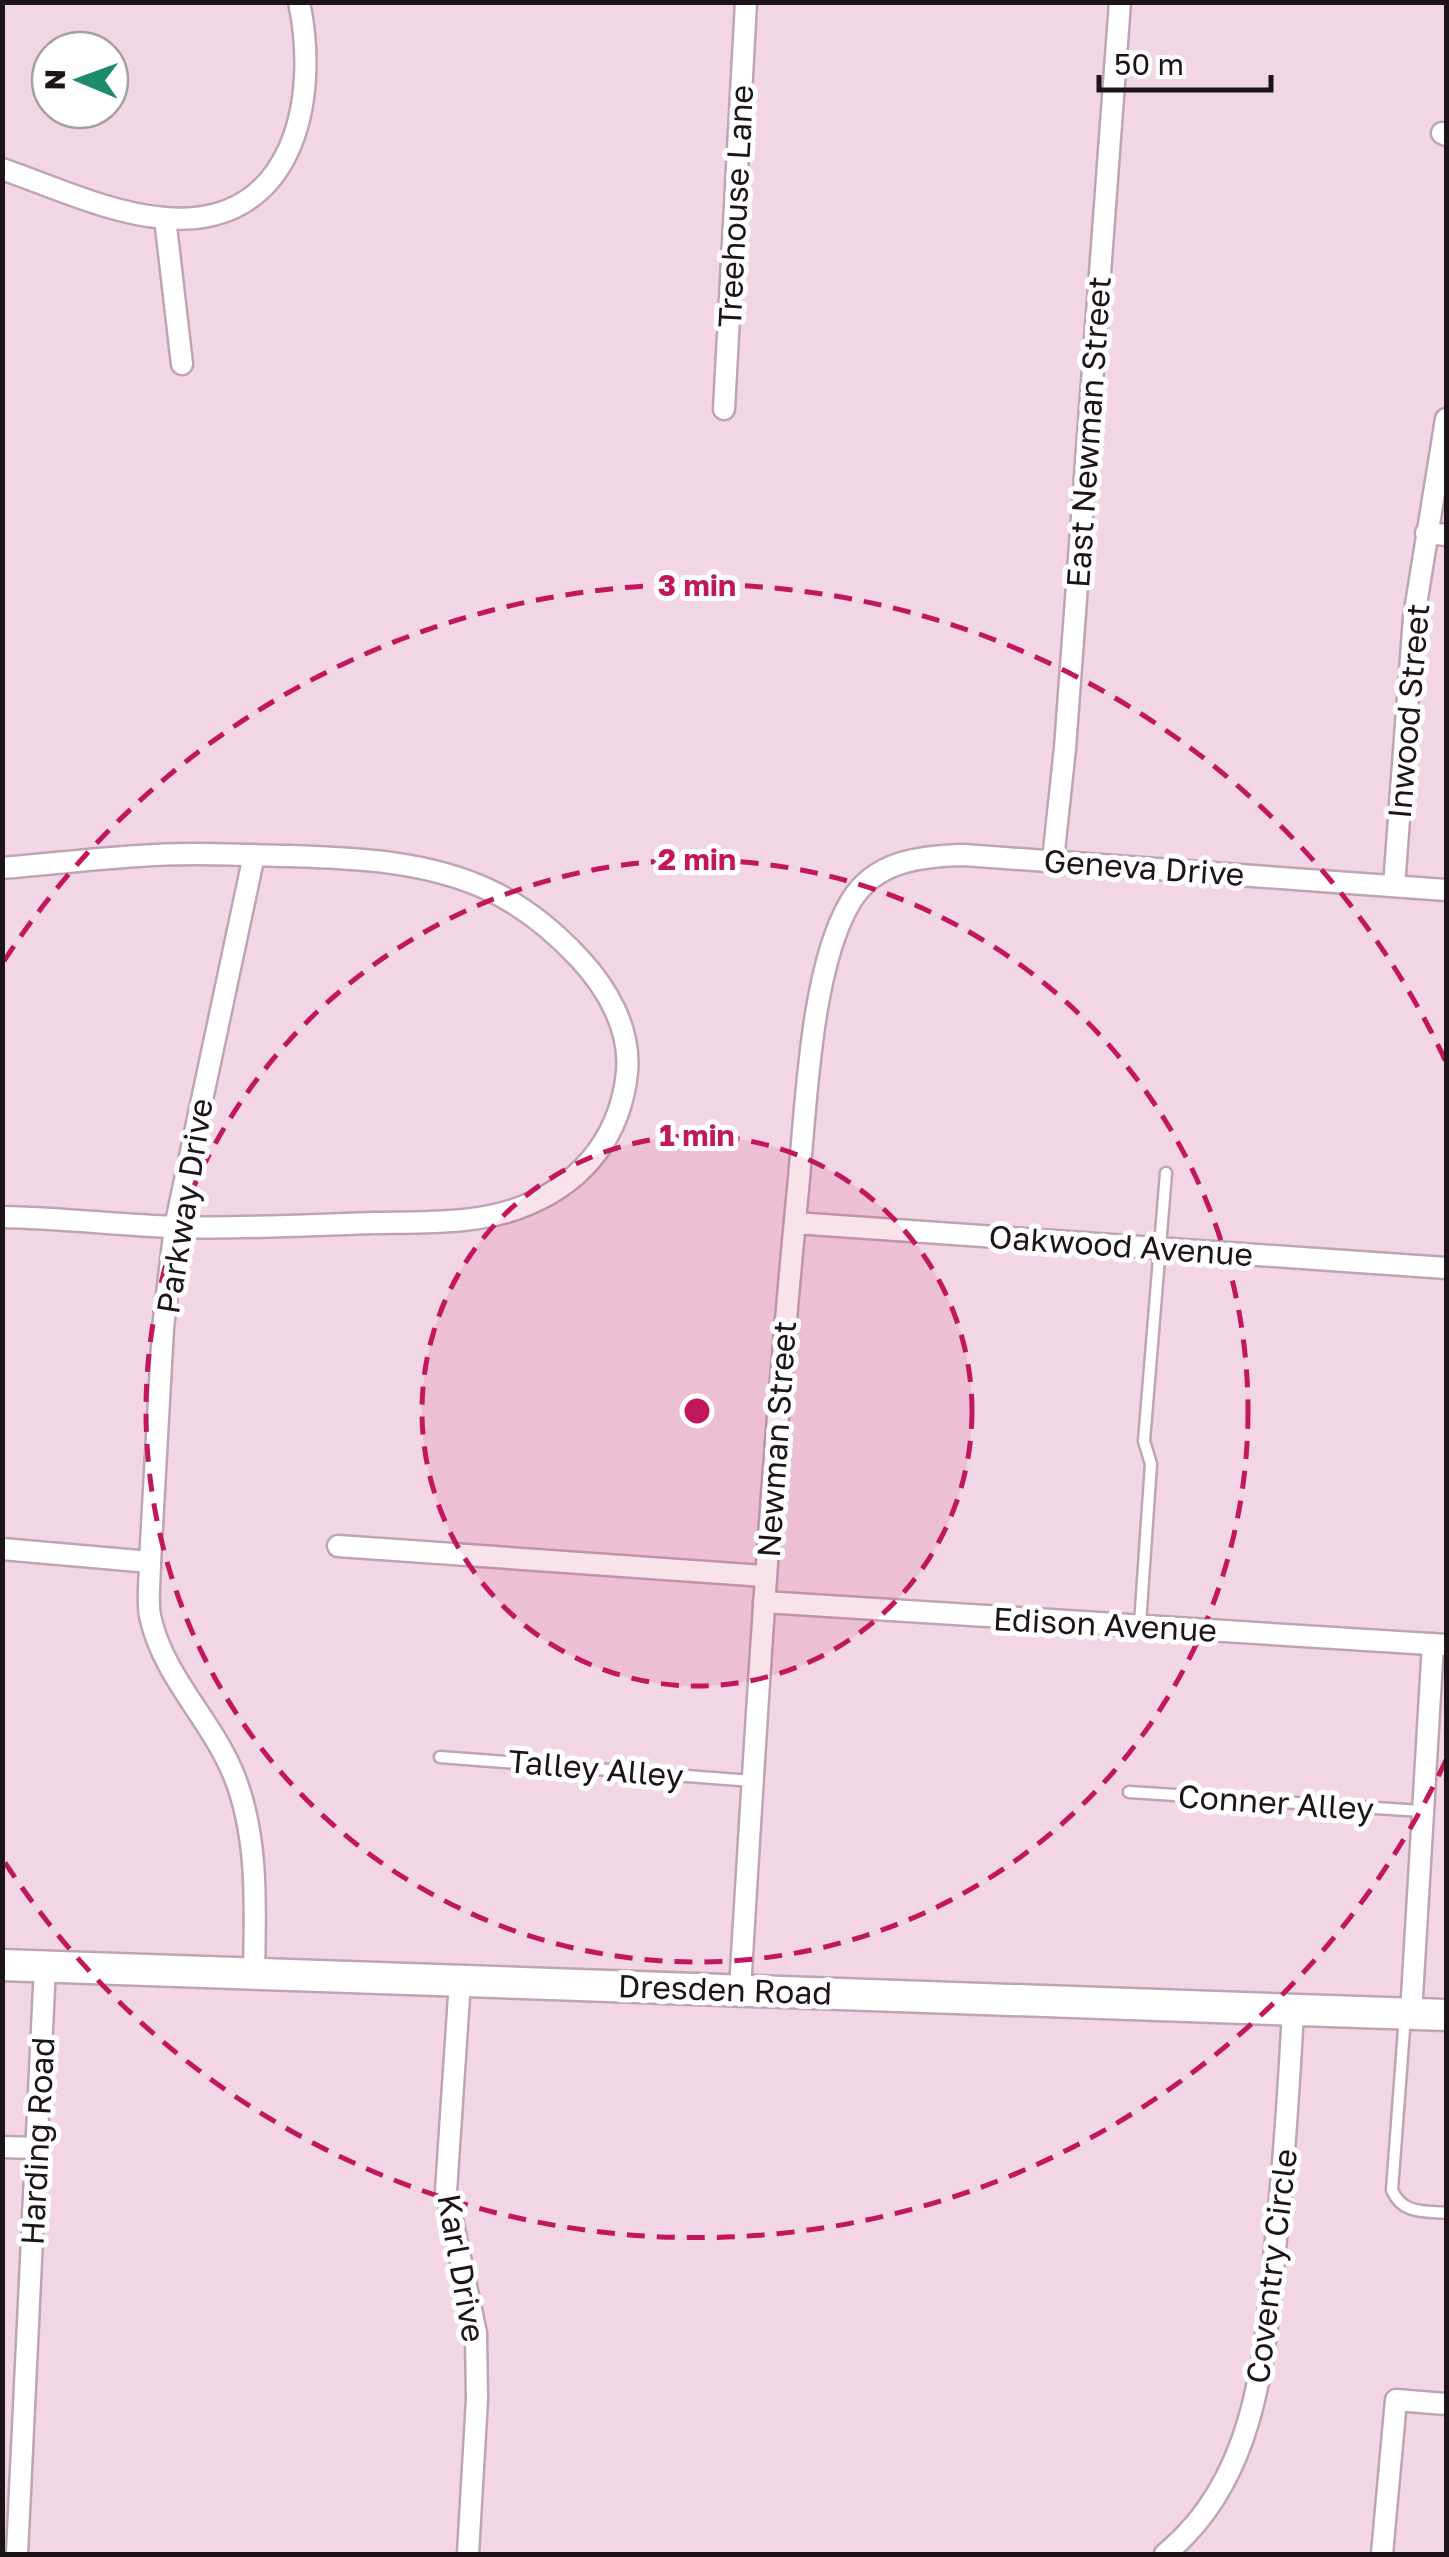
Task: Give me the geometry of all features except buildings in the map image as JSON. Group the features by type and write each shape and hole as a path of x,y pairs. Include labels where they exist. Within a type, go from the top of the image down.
{"street":[{"path":"2,170 124,210 166,218 199,217 231,207 271,178 299,128 307,66 299,2"},
{"name":"Treehouse Lane","path":"724,409 746,2"},
{"name":"East Newman Street","path":"1053,860 1065,748 1120,2"},
{"path":"166,218 182,364"},
{"name":"Inwood Street","path":"1394,886 1406,692 1436,534 1446,419"},
{"path":"2,868 142,855 254,855 360,858 445,874 507,899 557,934 612,1002 625,1036 628,1065 624,1098 608,1139 594,1159 574,1178 528,1206 446,1221 175,1227 2,1217"},
{"name":"Parkway Drive","path":"254,855 175,1227 163,1328 150,1562 150,1614 165,1657 219,1744 246,1813 252,1852 254,1975"},
{"name":"Geneva Drive","path":"853,897 882,870 913,858 964,855 1446,890"},
{"name":"Newman Street","path":"740,1989 764,1602 794,1223 818,1010 828,955 838,924 853,897"},
{"name":"Oakwood Avenue","path":"794,1223 1446,1268"},
{"path":"338,1546 766,1576"},
{"path":"2,1549 150,1562"},
{"name":"Edison Avenue","path":"764,1602 1440,1644"},
{"path":"1408,2014 1440,1644"},
{"name":"Dresden Road","path":"2,1965 1446,2015"},
{"name":"Harding Road","path":"17,2554 46,1966"},
{"name":"Karl Drive","path":"460,1981 446,2191 476,2333 477,2399 468,2554"},
{"name":"Coventry Circle","path":"1165,2554 1194,2527 1231,2469 1260,2382 1270,2318 1287,2132 1293,2010"},
{"path":"2,2147 36,2148"},
{"path":"1382,2554 1396,2400 1446,2404"}],"lane":[{"path":"1140,1624 1151,1464 1144,1441 1166,1173"},
{"name":"Talley Alley","path":"440,1757 752,1781"},
{"name":"Conner Alley","path":"1129,1792 1424,1812"},
{"path":"1408,2014 1392,2190 1397,2202 1412,2210 1446,2213"}]}
